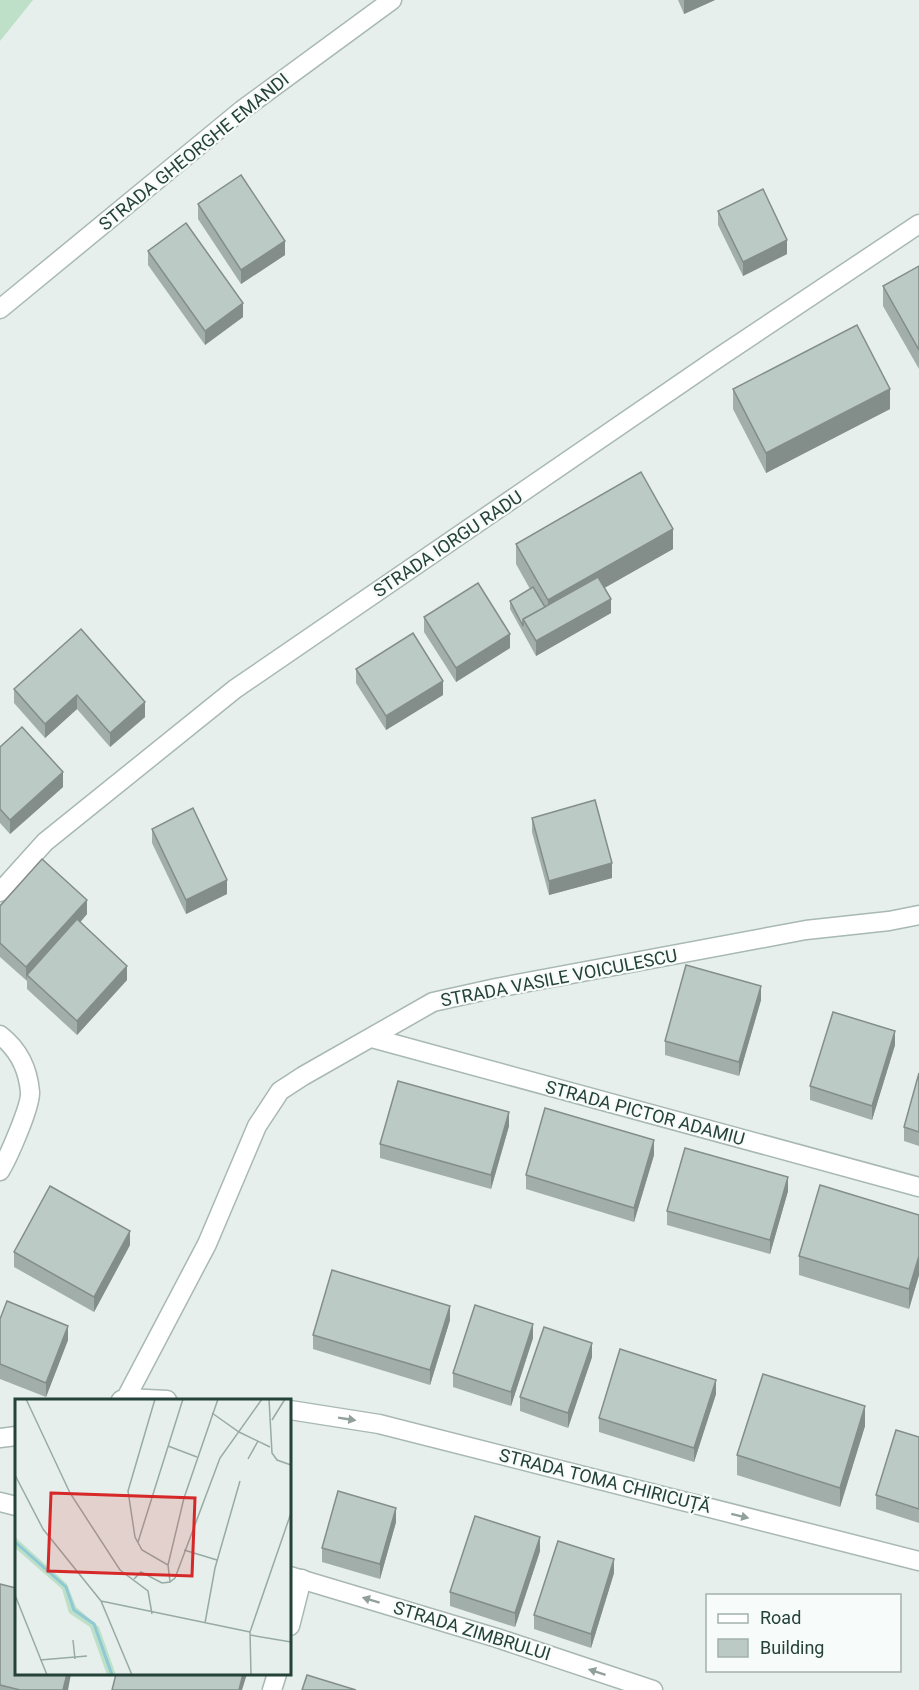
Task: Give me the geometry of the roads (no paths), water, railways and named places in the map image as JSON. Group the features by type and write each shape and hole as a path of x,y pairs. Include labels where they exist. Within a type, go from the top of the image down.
{"street":[{"name":"STRADA GHEORGHE EMANDI","path":"0,309 242,110 392,0"},
{"name":"STRADA IORGU RADU","path":"0,892 45,842 235,689 718,358 919,224"},
{"name":"STRADA VASILE VOICULESCU","path":"123,1399 207,1244 257,1126 280,1091 303,1076 433,1002 496,988 806,930 889,921 919,915"},
{"path":"0,1035 11,1044 24,1064 30,1094 10,1154 0,1171"},
{"name":"STRADA PICTOR ADAMIU","path":"372,1038 919,1187"},
{"name":"STRADA TOMA CHIRICUȚĂ","path":"291,1410 379,1424 919,1561"},
{"path":"0,1437 15,1436"},
{"path":"0,1502 15,1506"},
{"path":"291,1618 296,1577"},
{"name":"STRADA ZIMBRULUI","path":"296,1577 497,1638 653,1690"},
{"path":"272,1690 277,1675"}]}
